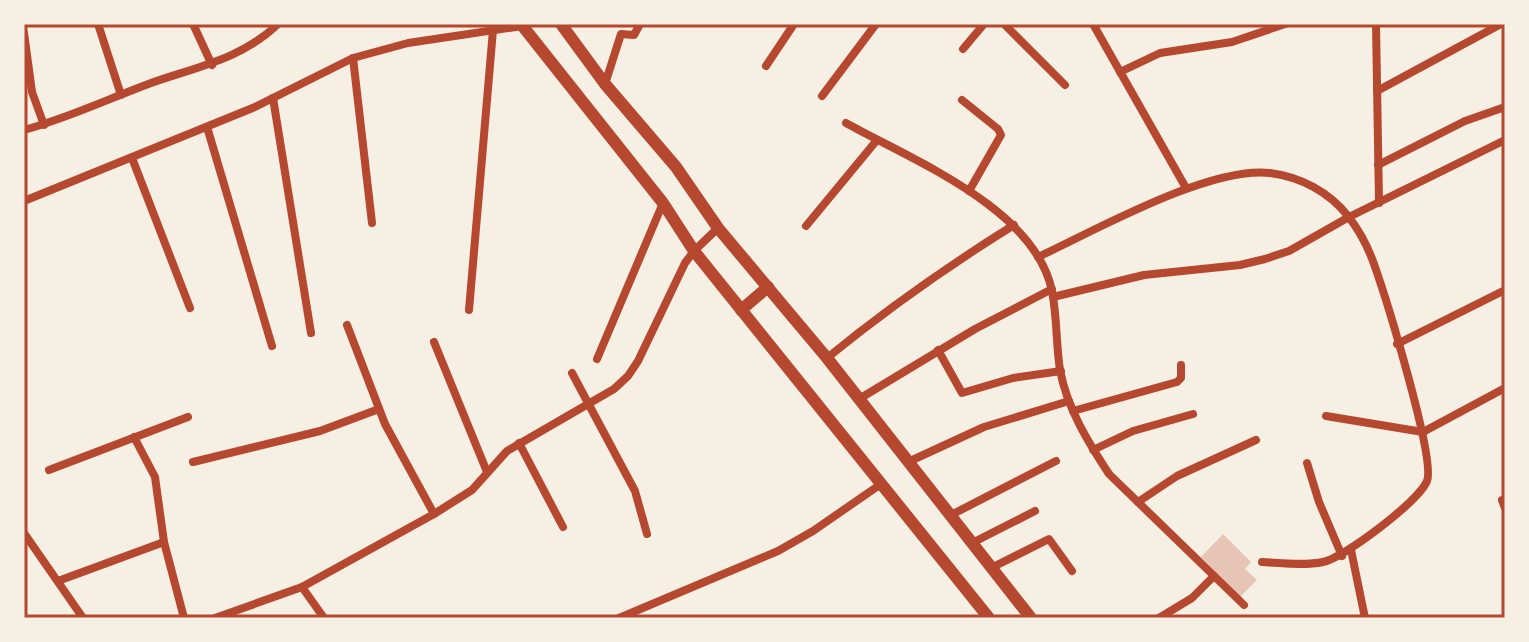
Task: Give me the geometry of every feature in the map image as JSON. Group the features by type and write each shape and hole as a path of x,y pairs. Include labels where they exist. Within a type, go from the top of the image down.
{"street":[{"path":"98,24 121,95"},
{"path":"193,24 212,65"},
{"path":"24,130 212,65 255,42 278,24"},
{"path":"561,24 605,84 676,167 718,228 827,358 1031,618"},
{"path":"605,84 621,34 634,35 640,24"},
{"path":"766,66 794,24"},
{"path":"822,96 876,24"},
{"path":"963,49 984,24"},
{"path":"1004,24 1065,85"},
{"path":"1093,24 1186,188"},
{"path":"1120,72 1160,53 1220,45 1255,29 1285,24"},
{"path":"1376,24 1379,203"},
{"path":"1377,91 1501,24"},
{"path":"24,201 207,127 353,58 408,43 521,25 663,203 694,251 989,618"},
{"path":"469,310 493,30"},
{"path":"24,33 27,76 44,125"},
{"path":"353,58 372,223"},
{"path":"273,98 311,333"},
{"path":"962,100 998,129 1001,135 969,191"},
{"path":"1378,165 1465,121 1505,107"},
{"path":"846,123 984,199 1014,225 1038,257 1052,293 1061,371 1073,411 1093,450 1109,474 1244,605"},
{"path":"207,127 272,346"},
{"path":"806,226 877,140"},
{"path":"859,399 938,350 1052,293 1144,275 1240,265 1289,251 1349,217 1505,140"},
{"path":"132,158 190,308"},
{"path":"1038,257 1186,188 1248,173 1286,176 1321,191 1349,217 1374,263 1423,432 1430,467 1428,480 1421,490 1342,556 1312,564 1262,562"},
{"path":"597,359 663,203"},
{"path":"827,358 884,311 1014,225"},
{"path":"215,618 302,587 434,514 472,490 507,451 614,389 628,376 694,251 718,228"},
{"path":"741,310 768,287"},
{"path":"1397,344 1505,290"},
{"path":"347,325 379,409 434,514"},
{"path":"434,342 487,472"},
{"path":"938,350 962,393 1013,378 1061,371"},
{"path":"1073,411 1177,382 1181,378 1181,365"},
{"path":"572,373 635,491 647,534"},
{"path":"1326,416 1423,432 1505,388"},
{"path":"908,462 984,427 1069,401"},
{"path":"193,462 320,431 379,409"},
{"path":"1093,450 1133,431 1193,414"},
{"path":"49,470 188,417"},
{"path":"134,437 155,477 164,542 184,618"},
{"path":"1138,502 1177,476 1256,440"},
{"path":"519,443 563,527"},
{"path":"951,515 1056,461"},
{"path":"1307,463 1319,502 1342,556"},
{"path":"619,618 778,551 821,526 881,484"},
{"path":"972,543 1035,511"},
{"path":"24,533 83,618"},
{"path":"991,568 1049,539 1072,571"},
{"path":"58,581 164,542"},
{"path":"1351,550 1365,618"},
{"path":"1159,618 1192,598 1214,576"},
{"path":"302,587 324,618"}],"building":[{"path":"1223,534 1251,562 1245,569 1257,580 1240,597 1201,557"}]}
